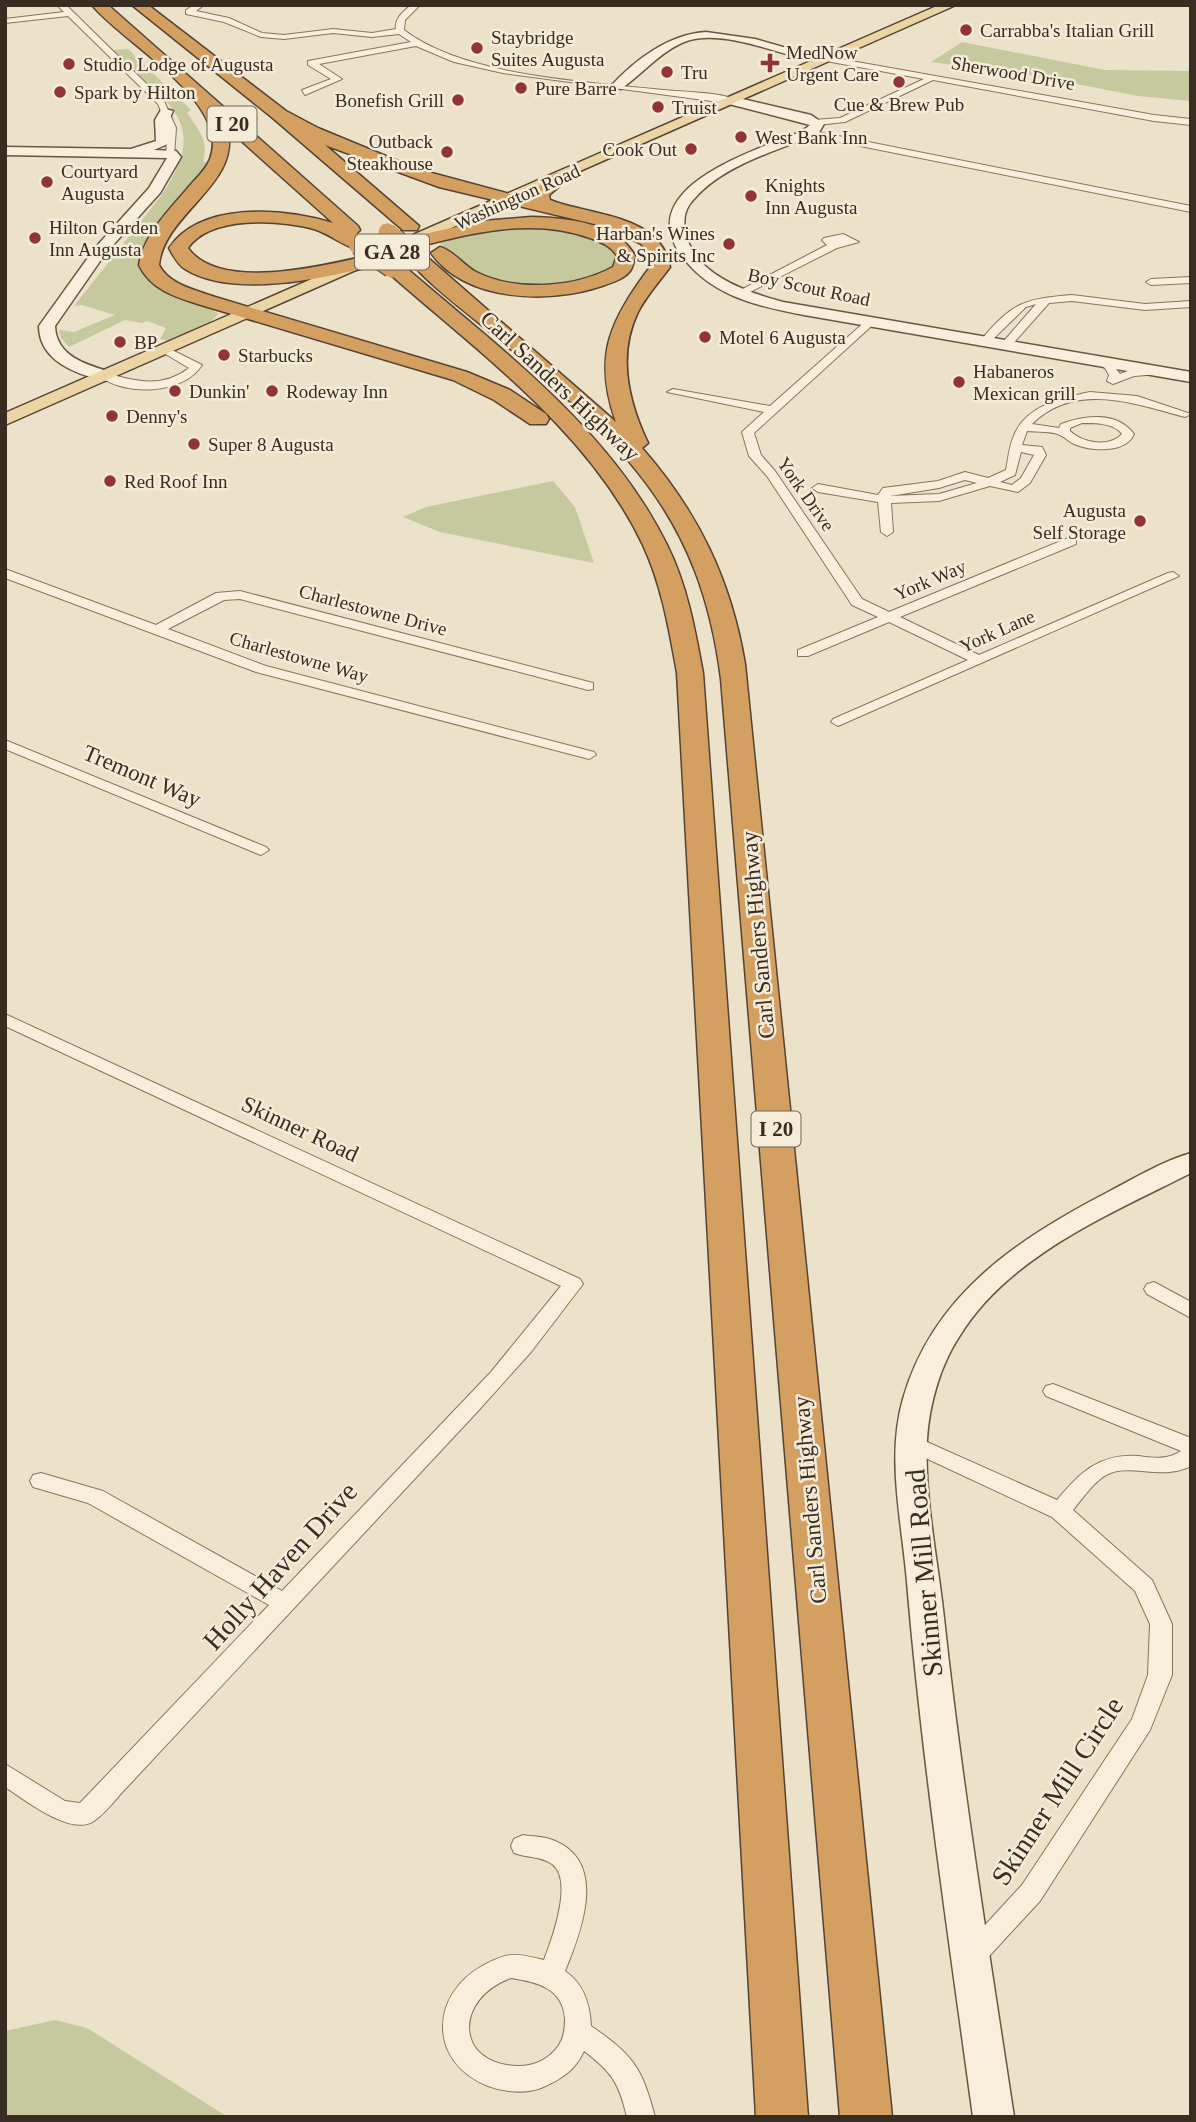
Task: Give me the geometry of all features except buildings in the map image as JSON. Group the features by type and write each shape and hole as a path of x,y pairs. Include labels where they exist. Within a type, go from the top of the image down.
{"highway":[{"name":"Carl Sanders Highway","path":"99,5 362,243 406,254 606,422 659,482 705,560 730,647 866,2117"},
{"name":"I 20","path":"125,5 250,114"},
{"path":"139,5 280,115 406,254 476,279 531,289 568,287 599,281 621,270 626,256 620,246 594,233 541,224 474,227 406,254 307,275 259,278 198,268 182,258 177,248 181,240 199,229 226,222 264,218 315,223 362,243"},
{"path":"200,95 221,127 220,155 208,177 159,237 150,254 149,265 157,276 176,289 208,301 450,373 482,386 527,411 570,450 601,486 683,620"},
{"path":"280,115 341,147 458,188 620,226"},
{"path":"561,177 540,194 542,203 620,226 650,242 660,259 655,274 629,309 616,348 619,402 628,426 659,482"},
{"name":"Carl Sanders Highway","path":"382,228 604,462 638,510 660,551 683,620 690,673 782,2117"},
{"path":"208,301 222,314 219,327"}],"main road":[{"name":"Washington Road","path":"5,420 251,313 406,254 508,200 950,5"}],"street":[{"path":"61,5 154,94 167,111 175,136 171,154 174,158 155,190 59,305 46,328 47,338 56,354 105,376 147,387 164,385 193,370 196,365 166,350"},
{"path":"200,5 190,12 236,23 261,35 284,37 333,31 372,35 401,31"},
{"path":"416,5 400,24 401,31 412,41 431,53 491,69 734,101 812,127 1191,209"},
{"path":"412,41 414,15 425,5"},
{"path":"5,21 69,14"},
{"path":"617,86 672,44 688,37 717,37 798,53"},
{"path":"305,92 338,79 311,63 412,41"},
{"name":"Sherwood Drive","path":"829,59 1154,118 1191,122"},
{"path":"812,127 842,120 932,78"},
{"path":"46,151 156,147 163,143 165,129 162,120 167,111"},
{"name":"Boy Scout Road","path":"812,127 706,181 686,198 679,208 676,228 687,251 706,274 740,293 872,321 1191,377"},
{"path":"5,151 171,154"},
{"path":"117,153 145,157 156,161 158,167"},
{"path":"139,206 158,167 164,158 171,154"},
{"path":"740,293 834,246"},
{"path":"1151,282 1191,279"},
{"path":"986,340 1023,305 1047,299 1072,298 1127,306 1191,304"},
{"path":"1007,344 1035,317 1047,299"},
{"name":"York Drive","path":"872,321 748,432 755,456 771,474 857,602 978,660"},
{"path":"1096,359 1109,366 1115,375 1112,381"},
{"path":"1094,395 1112,381 1132,373 1159,371"},
{"path":"673,392 771,410"},
{"path":"992,482 1011,472 1025,427 1037,414 1071,399 1094,395 1129,397 1185,414"},
{"path":"1025,427 1067,428 1037,414"},
{"path":"887,532 887,491 939,484 965,475 1014,489 1026,480 1040,455 1038,450 1017,448"},
{"path":"818,488 885,501"},
{"name":"York Way","path":"803,653 1072,541"},
{"name":"Charlestowne Way","path":"5,573 261,669 589,755"},
{"name":"York Lane","path":"838,722 1173,576"},
{"name":"Charlestowne Drive","path":"154,631 221,596 240,595 588,686"},
{"name":"Tremont Way","path":"5,744 261,850"},
{"name":"Skinner Road","path":"5,1019 573,1284"},
{"name":"Skinner Mill Road","path":"995,2117 930,1658 911,1443 930,1366 948,1330 972,1299 1041,1243 1085,1216 1191,1162"},
{"name":"Holly Haven Drive","path":"5,1774 60,1810 85,1814 203,1695 539,1333 573,1284"},
{"path":"1154,1289 1191,1311"},
{"path":"1052,1391 1191,1447"},
{"name":"Skinner Mill Circle","path":"911,1443 1060,1511 1144,1586 1161,1623 1160,1675 1142,1723 1031,1893 971,1958"},
{"path":"1060,1511 1100,1469 1128,1461 1156,1467 1181,1463 1191,1455"},
{"path":"41,1481 95,1497 285,1604"},
{"path":"523,1846 543,1848 557,1854 573,1872 576,1888 572,1910 565,1940 551,1974"},
{"path":"511,1966 527,1966 551,1974 569,1989 577,2002 579,2032 573,2049 559,2064 542,2075 523,2080 492,2076 477,2067 461,2047 457,2038 456,2016 462,1997 483,1976 511,1966"},
{"path":"579,2032 616,2057 626,2070 641,2117"}],"green space":[{"path":"962,42 1105,70 1191,71 1191,101 1138,96 963,62 954,65 931,62"},
{"path":"128,49 191,110 187,113 204,142 203,162 211,162 142,258 218,314 209,323 167,341 160,339 166,328 147,321 142,323 125,320 69,347 61,338 59,330 74,332 115,315 82,305 74,306 161,196 176,169 183,148 182,129 176,113 164,98 112,50"},
{"path":"515,227 556,229 595,238 618,254 615,267 569,282 523,285 500,281 479,273 440,243 450,237"},
{"path":"553,481 575,507 594,563 440,532 403,517 426,507"},
{"path":"55,2020 87,2028 228,2117 5,2117 5,2031"}],"place":[{"name":"Carrabba's Italian Grill","path":"966,30"},
{"name":"Staybridge Suites Augusta","path":"477,48"},
{"name":"MedNow Urgent Care","path":"770,63"},
{"name":"Studio Lodge of Augusta","path":"69,64"},
{"name":"Tru","path":"667,72"},
{"name":"Cue & Brew Pub","path":"899,82"},
{"name":"Pure Barre","path":"521,88"},
{"name":"Spark by Hilton","path":"60,92"},
{"name":"Bonefish Grill","path":"458,100"},
{"name":"Truist","path":"658,107"},
{"name":"West Bank Inn","path":"741,137"},
{"name":"Cook Out","path":"691,149"},
{"name":"Outback Steakhouse","path":"447,152"},
{"name":"Courtyard Augusta","path":"47,182"},
{"name":"Knights Inn Augusta","path":"751,196"},
{"name":"Hilton Garden Inn Augusta","path":"35,238"},
{"name":"Harban's Wines & Spirits Inc","path":"729,244"},
{"name":"Motel 6 Augusta","path":"705,337"},
{"name":"BP","path":"120,342"},
{"name":"Starbucks","path":"224,355"},
{"name":"Habaneros Mexican grill","path":"959,382"},
{"name":"Dunkin'","path":"175,391"},
{"name":"Rodeway Inn","path":"272,391"},
{"name":"Denny's","path":"112,416"},
{"name":"Super 8 Augusta","path":"194,444"},
{"name":"Red Roof Inn","path":"110,481"},
{"name":"Augusta Self Storage","path":"1140,521"}]}
